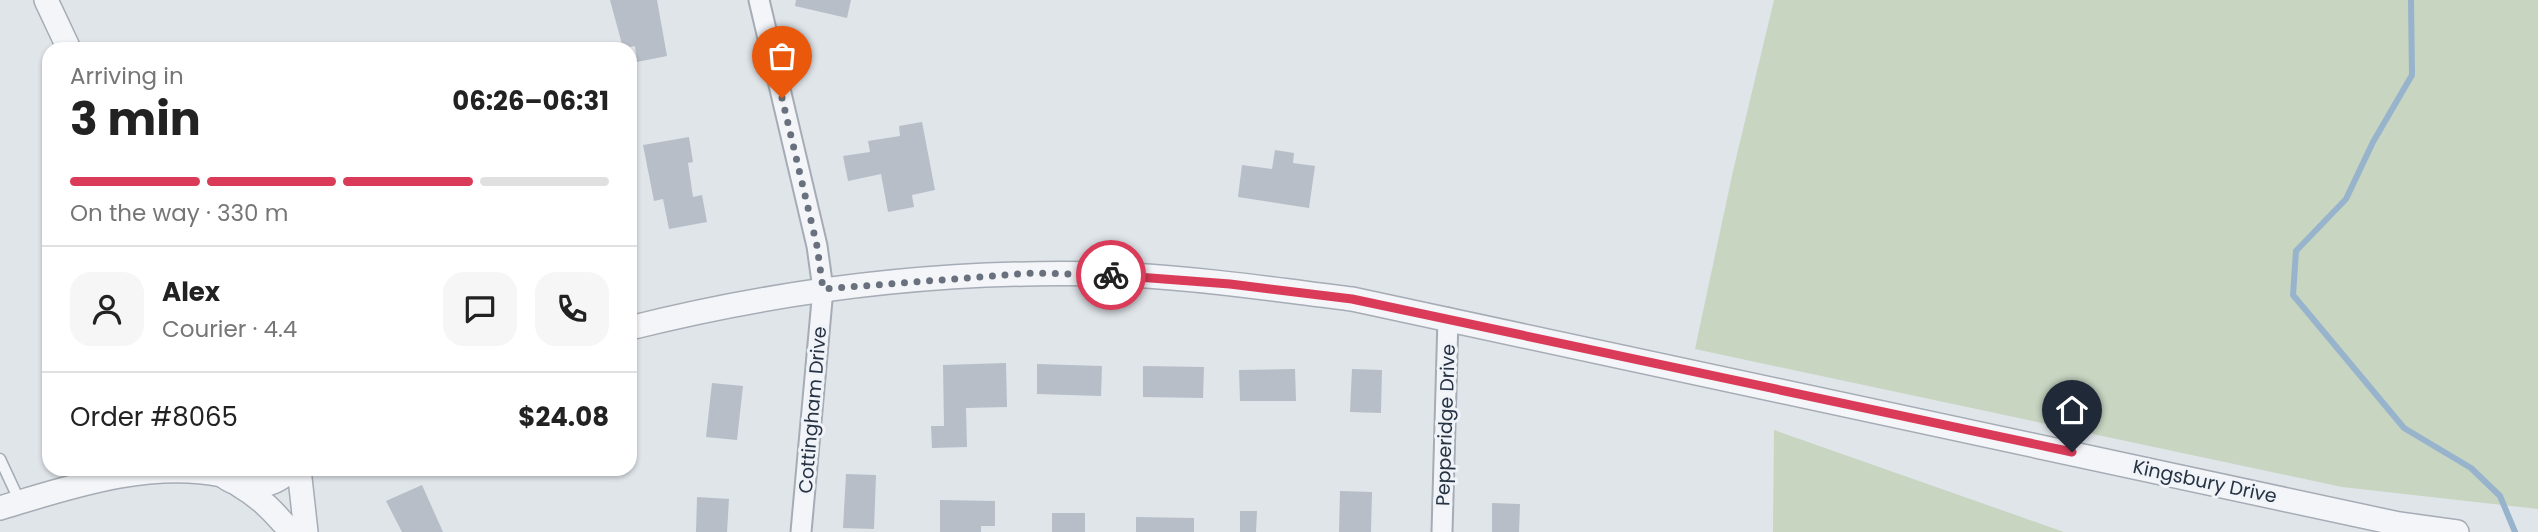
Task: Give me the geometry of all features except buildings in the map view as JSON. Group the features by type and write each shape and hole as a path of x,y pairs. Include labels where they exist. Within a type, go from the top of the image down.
{"street":[{"path":"47,0 66,42"},
{"name":"Cottingham Drive","path":"759,0 817,246 823,289 801,532"},
{"name":"Kingsbury Drive","path":"637,326 689,313 823,289 1032,273 1132,275 1230,284 1352,299 1448,318 2399,524 2457,532"},
{"name":"Pepperidge Drive","path":"1442,532 1448,318"},
{"path":"96,481 105,476"},
{"path":"10,505 96,481 127,476"},
{"path":"225,476 253,487 270,484 285,476"},
{"path":"225,476 256,495 291,532"},
{"path":"300,476 306,532"}],"lane":[{"path":"0,459 10,505"}],"green space":[{"path":"1774,0 2538,0 2538,509 2342,487 1695,349 1733,171"},
{"path":"1774,430 2064,532 1773,532"}],"waterway":[{"path":"2411,0 2412,75 2373,142 2346,199 2296,251 2293,295 2404,428 2471,468 2500,496 2515,532"}],"way so far":[{"path":"782,98 817,246 823,289 1032,273 1111,275"}],"route":[{"path":"1111,275 1230,284 1352,299 2072,452"}]}
